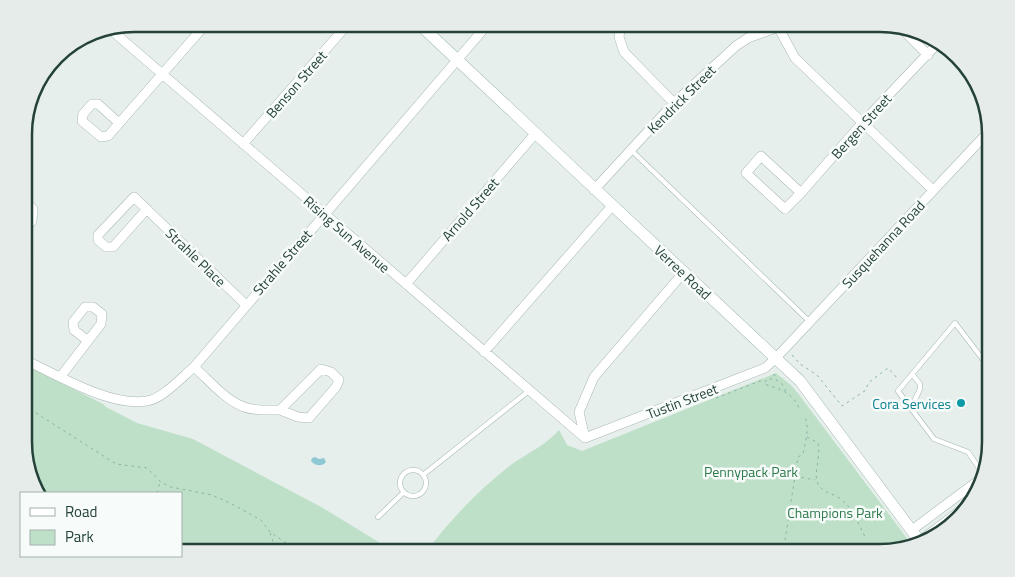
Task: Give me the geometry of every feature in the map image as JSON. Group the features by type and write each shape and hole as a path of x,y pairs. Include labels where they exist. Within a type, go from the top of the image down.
{"main road":[{"name":"Verree Road","path":"427,32 800,381 917,538"}],"street":[{"path":"118,124 199,32"},
{"name":"Benson Street","path":"243,144 341,32"},
{"name":"Strahle Street","path":"32,363 90,390 117,400 148,401 160,395 194,367 246,304 481,32"},
{"path":"620,32 624,52 674,103"},
{"name":"Kendrick Street","path":"594,190 674,103 736,46 762,32"},
{"path":"782,32 795,58 933,190"},
{"name":"Rising Sun Avenue","path":"116,34 586,438"},
{"path":"911,37 928,56"},
{"name":"Bergen Street","path":"801,193 761,156 746,173 784,208 801,193 863,122 934,48"},
{"name":"Arnold Street","path":"406,284 535,134"},
{"name":"Susquehanna Road","path":"775,359 982,138"},
{"name":"Strahle Place","path":"147,209 113,247 106,247 98,240 98,235 134,197 147,209 246,304"},
{"path":"484,352 612,206"},
{"path":"32,208 32,221"},
{"path":"586,438 578,412 594,377 684,272"},
{"path":"60,376 88,341"},
{"name":"Tustin Street","path":"586,438 766,368 775,359"},
{"path":"194,367 230,399 244,407 280,410 298,417 310,418 336,387 338,380 331,372 322,369 280,410"},
{"path":"912,530 974,483"}],"lane":[{"path":"631,150 810,322"},
{"path":"979,469 968,452 934,439 898,391 955,324 982,358"},
{"path":"911,408 920,389 920,384 912,374"},
{"path":"423,475 530,390"},
{"path":"416,470 423,475 426,487 421,494 413,496 404,492 400,482 404,474 416,470"},
{"path":"378,517 404,492"}],"path":[{"path":"792,355 800,364 817,375 842,406 866,390 868,384 888,368 894,376 904,383"},
{"path":"776,375 776,378 792,396 799,408"},
{"path":"716,398 760,381 776,378"},
{"path":"765,381 764,384 786,391"},
{"path":"32,410 116,464 147,468 161,482 171,487 212,496 230,503 261,520 270,532 274,544"},
{"path":"784,544 798,457 803,454 808,425 805,417"},
{"path":"806,437 818,443 820,451 816,480 820,488 840,498 852,510 866,539"},
{"path":"795,476 816,480"},
{"path":"157,492 161,482"},
{"path":"270,532 288,544"}],"green space":[{"name":"Pennypack Park","path":"32,368 137,423 193,439 323,508 382,544 182,544 182,492 46,492 40,481 33,455"},
{"name":"Pennypack Park","path":"776,373 792,386 909,540 893,544 432,544 490,482 559,430 567,445 582,451"}],"water":[{"path":"315,457 319,459 324,458 326,462 321,465 314,464 311,461"}],"place":[{"name":"Cora Services","path":"961,403"}],"park label":[{"name":"Champions Park","path":"835,512"}]}
